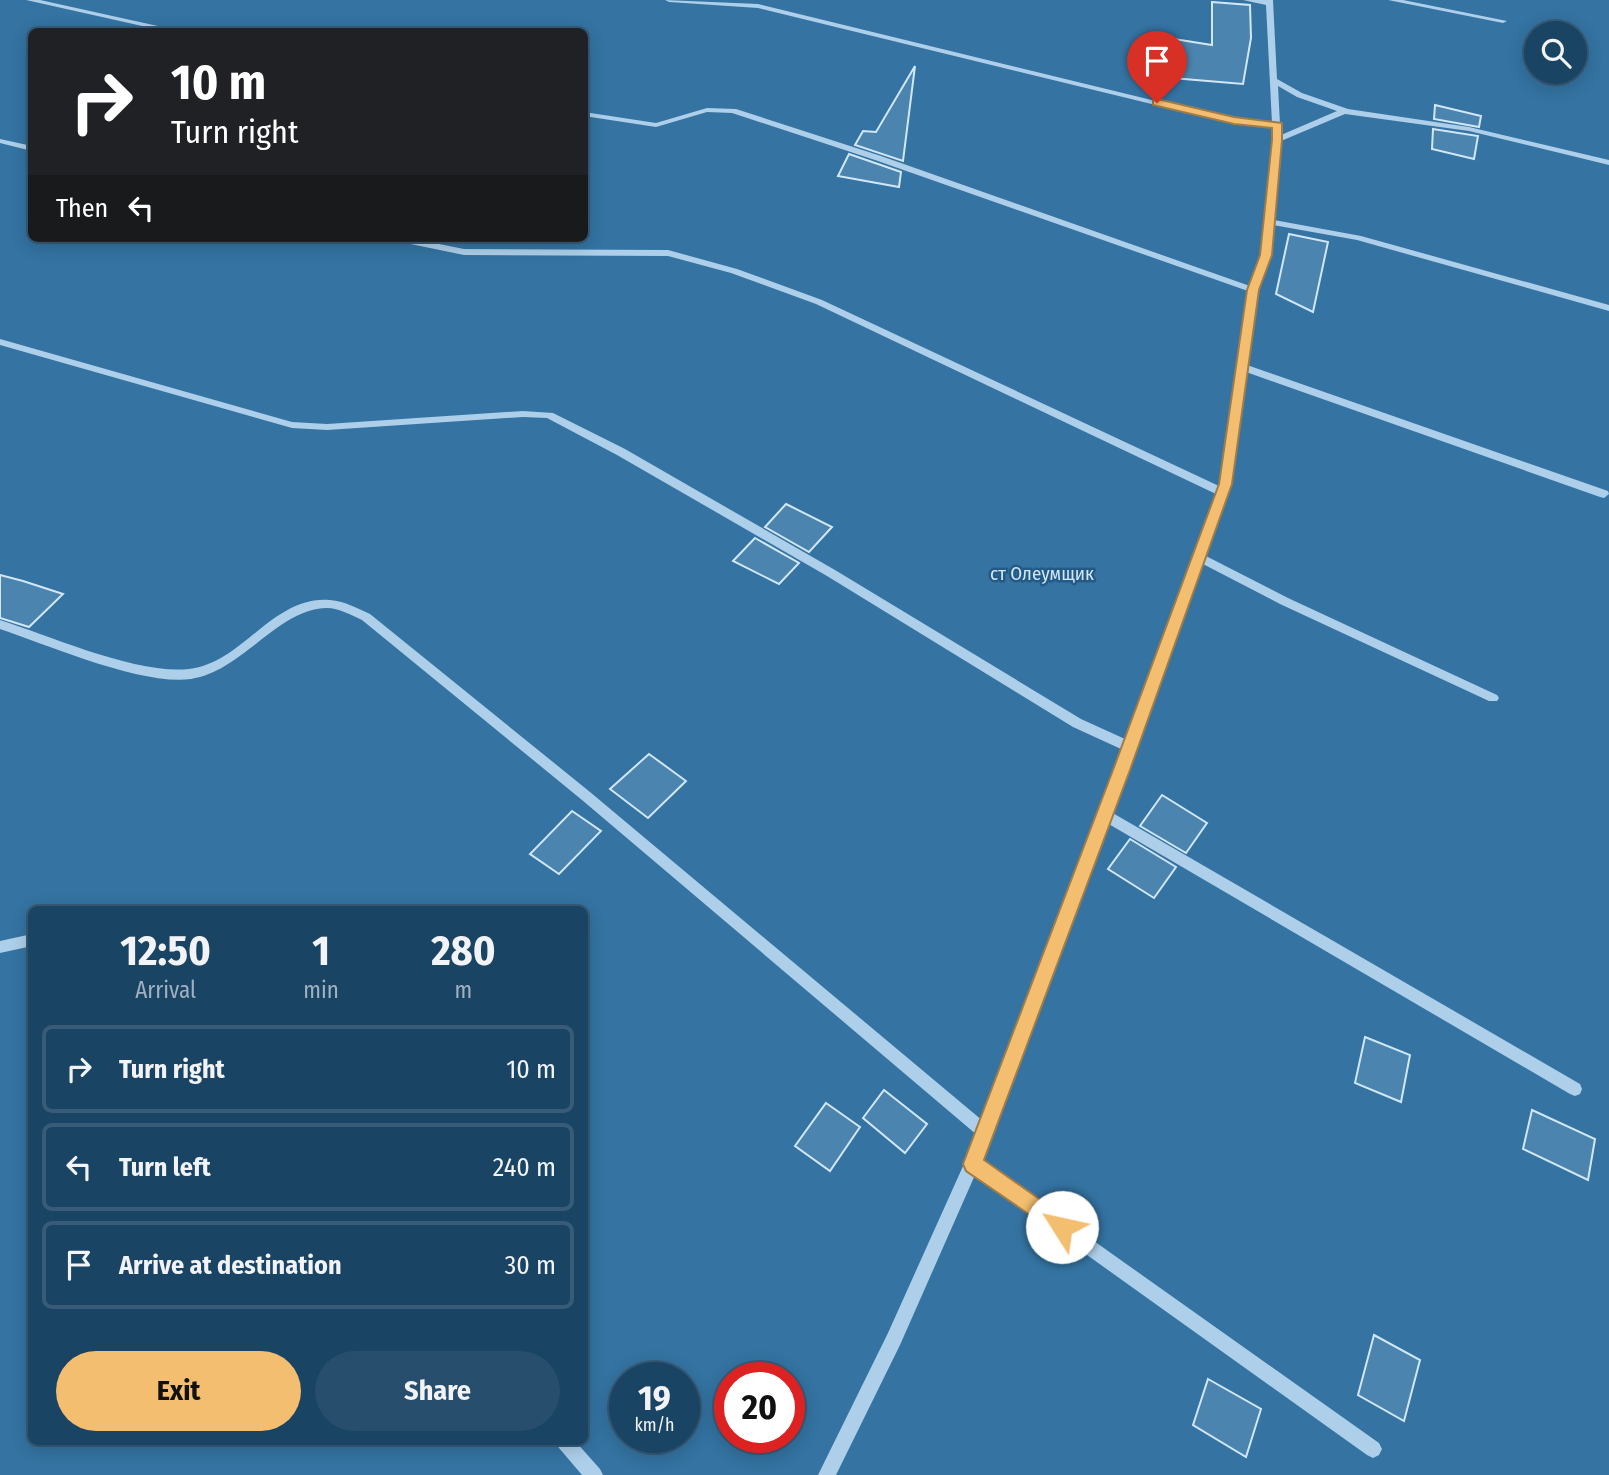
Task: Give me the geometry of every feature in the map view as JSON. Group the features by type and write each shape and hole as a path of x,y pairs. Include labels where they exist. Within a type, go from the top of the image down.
{"lane":[{"path":"30,0 163,28"},
{"path":"669,0 751,5 1205,115 1278,126"},
{"path":"827,1475 894,1339 986,1133 1222,492 1230,463 1253,290 1266,255 1278,126 1270,2 1247,0"},
{"path":"1392,0 1503,21"},
{"path":"1275,81 1306,100 1342,112 1466,128 1609,163"},
{"path":"588,115 656,125 707,110 733,111 904,167 1253,290"},
{"path":"1277,140 1342,112"},
{"path":"0,141 28,148"},
{"path":"1269,222 1371,241 1609,308"},
{"path":"415,242 464,252 668,253 734,271 819,302 1222,492"},
{"path":"0,342 292,425 327,426 494,415 549,415 621,452 831,573 1077,723 1130,747"},
{"path":"1242,367 1604,494"},
{"path":"1199,557 1284,601 1493,698"},
{"path":"0,624 141,670 170,675 191,674 231,659 281,621 312,607 326,604 343,607 366,617 586,796 986,1133"},
{"path":"1105,815 1575,1089"},
{"path":"0,947 28,941"},
{"path":"973,1164 1373,1449"},
{"path":"568,1445 594,1475"}],"green space":[{"name":"ст Олеумщик","path":"0,0 1609,0 1609,1475 0,1475"}],"building":[{"path":"1212,2 1250,5 1251,38 1243,84 1149,76 1162,37 1212,45"},
{"path":"915,66 903,161 855,145 863,131 876,132"},
{"path":"1435,105 1481,116 1479,127 1434,119"},
{"path":"1433,129 1478,136 1474,159 1432,149"},
{"path":"849,154 901,172 899,187 838,176"},
{"path":"1289,234 1328,242 1313,312 1276,294"},
{"path":"786,504 832,527 809,552 765,527"},
{"path":"755,538 799,563 779,584 733,561"},
{"path":"0,575 63,594 29,627 0,618"},
{"path":"649,754 686,781 648,818 610,789"},
{"path":"1162,795 1207,823 1186,853 1140,826"},
{"path":"572,811 601,831 559,874 530,854"},
{"path":"1130,839 1176,867 1154,898 1108,869"},
{"path":"1365,1037 1410,1055 1401,1102 1355,1083"},
{"path":"884,1090 927,1124 905,1153 863,1118"},
{"path":"826,1103 860,1127 830,1171 795,1146"},
{"path":"1532,1110 1595,1139 1588,1180 1523,1149"},
{"path":"1374,1335 1420,1360 1404,1421 1358,1395"},
{"path":"1208,1379 1261,1409 1246,1457 1193,1425"}],"route":[{"path":"1062,1227 973,1164 1225,484 1253,290 1266,255 1277,140 1278,126 1205,115 1157,103"}]}
